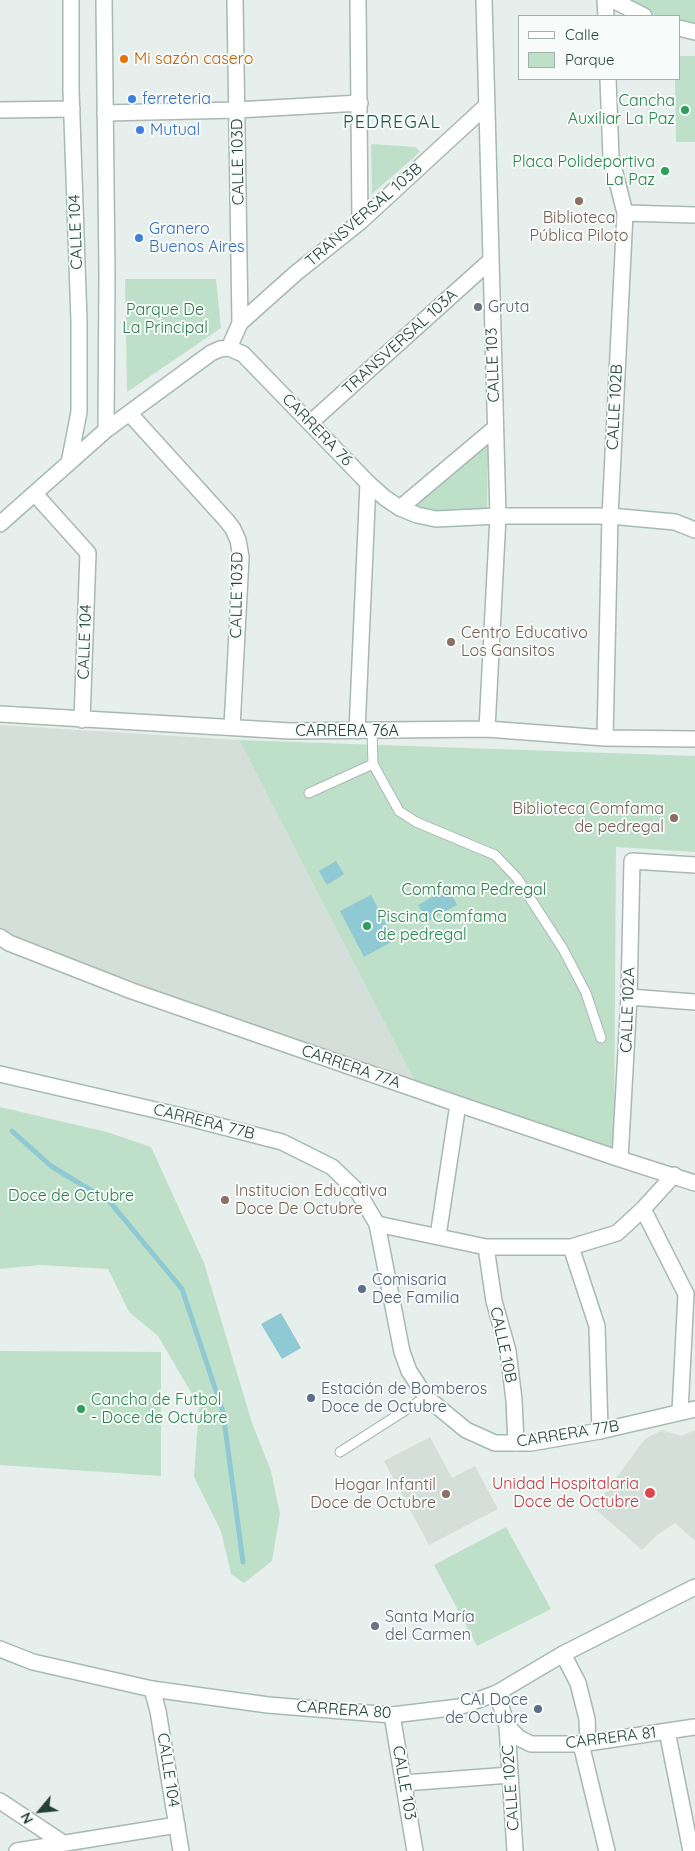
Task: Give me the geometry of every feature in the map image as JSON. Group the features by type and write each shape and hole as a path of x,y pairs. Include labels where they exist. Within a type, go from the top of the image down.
{"street":[{"name":"CALLE 104","path":"69,464 80,412 71,0"},
{"name":"CALLE 104","path":"104,0 107,274 106,430"},
{"name":"CALLE 103D","path":"236,0 240,323"},
{"path":"358,0 360,222"},
{"name":"CALLE 103","path":"484,0 498,516 487,729"},
{"path":"605,0 606,15"},
{"path":"613,0 642,15"},
{"path":"680,28 695,32"},
{"name":"CALLE 102B","path":"605,738 610,516 625,213 611,157 608,80"},
{"path":"104,113 237,110 360,103"},
{"name":"TRANSVERSAL 103B","path":"240,323 296,273 360,222 486,106"},
{"path":"0,110 72,109"},
{"path":"625,213 695,214"},
{"name":"TRANSVERSAL 103A","path":"310,423 490,261"},
{"path":"0,524 106,430 211,352 229,348 240,323"},
{"name":"CARRERA 76","path":"229,348 243,354 368,483 400,508 417,515 436,519 498,516 610,516 675,522 695,530"},
{"name":"CALLE 103D","path":"130,414 227,521 238,540 241,556 232,727"},
{"path":"400,508 495,428"},
{"path":"357,731 368,483"},
{"name":"CALLE 104","path":"35,494 88,552 82,720"},
{"name":"CARRERA 76A","path":"0,714 290,731 487,729 605,738 695,739"},
{"name":"CALLE 102A","path":"620,1159 629,997 632,861 695,865"},
{"name":"CARRERA 77A","path":"3,944 132,991 458,1104 695,1183"},
{"path":"629,997 695,1002"},
{"name":"CARRERA 77B","path":"0,1074 177,1115 282,1142 332,1167 358,1192 377,1224 402,1352 413,1378 426,1397 466,1430 495,1443 531,1443 688,1410"},
{"path":"438,1236 458,1104"},
{"path":"377,1224 486,1247 571,1247 617,1233 643,1209 674,1175"},
{"path":"643,1209 686,1294 688,1410"},
{"name":"CALLE 10B","path":"486,1247 494,1301 508,1351 514,1400 516,1443"},
{"path":"571,1247 597,1326 600,1430"},
{"name":"CARRERA 80","path":"0,1649 33,1662 152,1689 268,1705 392,1715 459,1707 497,1693 562,1654 695,1587"},
{"path":"562,1654 578,1683 587,1720 584,1744 608,1851"},
{"name":"CALLE 104","path":"152,1689 158,1711 181,1851"},
{"path":"497,1693 507,1726"},
{"name":"CALLE 103","path":"392,1715 415,1851"},
{"name":"CARRERA 81","path":"507,1726 519,1738 531,1744 584,1744 695,1727"},
{"name":"CALLE 102C","path":"507,1726 515,1851"},
{"path":"667,1731 691,1851"},
{"path":"404,1783 510,1775"},
{"path":"0,1801 63,1843"},
{"path":"17,1851 177,1825"}],"lane":[{"path":"372,731 374,764 399,811 416,822 495,855 517,878 563,949 586,993 601,1038"},
{"path":"309,792 374,764"},
{"path":"340,1452 426,1397"}],"shaded area":[{"path":"0,725 239,740 414,1080 67,962 26,946 0,928"},
{"name":"Unidad Hospitalaria Doce de Octubre","path":"662,1430 681,1436 695,1430 695,1541 675,1523 656,1536 642,1550 594,1508 645,1439"},
{"name":"Hogar Infantil Doce de Octubre","path":"430,1437 452,1478 475,1466 498,1509 429,1545 384,1461"}],"green space":[{"path":"626,0 695,0 695,26 680,24 680,15 655,15"},
{"name":"Cancha Auxiliar La Paz","path":"680,56 695,56 695,142 676,142 675,80 680,80"},
{"path":"371,144 416,147 420,152 372,194"},
{"name":"Parque De La Principal","path":"125,279 216,279 221,328 127,392"},
{"path":"488,441 487,518 456,520 408,506"},
{"name":"Comfama Pedregal","path":"239,740 695,756 695,852 616,847 614,1149 414,1080"},
{"name":"Doce de Octubre","path":"0,1107 107,1132 151,1147 204,1263 252,1423 271,1471 280,1514 272,1561 244,1583 231,1574 221,1531 194,1477 199,1406 158,1336 129,1312 108,1269 40,1265 0,1269"},
{"name":"Cancha de Futbol - Doce de Octubre","path":"0,1351 161,1352 161,1476 0,1465"},
{"path":"506,1527 551,1609 477,1646 434,1565"}],"water":[{"path":"336,861 344,874 327,885 319,871"},
{"path":"448,888 457,905 428,921 418,905"},
{"name":"Piscina Comfama de pedregal","path":"371,895 395,940 364,957 340,911"},
{"path":"281,1313 301,1348 282,1359 261,1324"}],"waterway":[{"path":"12,1131 51,1166 110,1202 182,1289 223,1412 243,1562"}],"place":[{"name":"Mi sazón casero","path":"124,59"},
{"name":"ferreteria","path":"132,99"},
{"name":"Cancha Auxiliar La Paz","path":"685,110"},
{"name":"Mutual","path":"140,130"},
{"name":"Placa Polideportiva La Paz","path":"665,171"},
{"name":"Biblioteca Pública Piloto","path":"579,201"},
{"name":"Granero Buenos Aires","path":"139,238"},
{"name":"Gruta","path":"478,307"},
{"name":"Centro Educativo Los Gansitos","path":"451,642"},
{"name":"Biblioteca Comfama de pedregal","path":"674,818"},
{"name":"Piscina Comfama de pedregal","path":"367,926"},
{"name":"Institucion Educativa Doce De Octubre","path":"225,1200"},
{"name":"Comisaria Dee Familia","path":"362,1289"},
{"name":"Estación de Bomberos Doce de Octubre","path":"311,1398"},
{"name":"Cancha de Futbol - Doce de Octubre","path":"81,1409"},
{"name":"Unidad Hospitalaria Doce de Octubre","path":"650,1493"},
{"name":"Hogar Infantil Doce de Octubre","path":"446,1494"},
{"name":"Santa María del Carmen","path":"375,1626"},
{"name":"CAI Doce de Octubre","path":"538,1709"}],"district":[{"name":"PEDREGAL","path":"392,123"}]}
